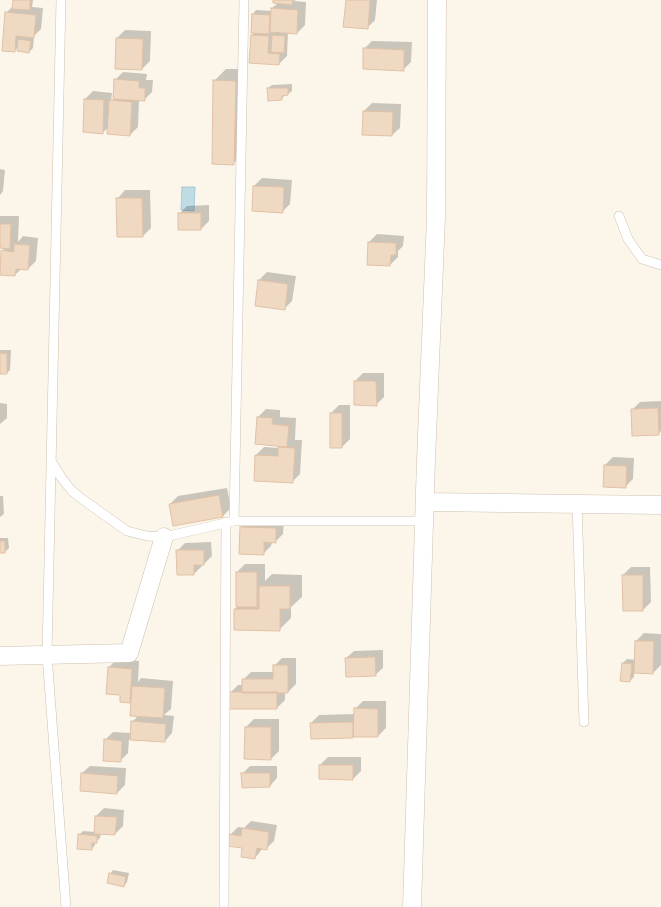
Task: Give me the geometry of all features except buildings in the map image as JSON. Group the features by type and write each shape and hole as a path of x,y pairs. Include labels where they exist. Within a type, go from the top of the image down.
{"street":[{"path":"412,907 424,521 436,217 437,0"},
{"path":"425,502 661,505"},
{"path":"0,656 129,653 164,537"}],"lane":[{"path":"61,0 47,655 66,907"},
{"path":"224,907 230,521 244,0"},
{"path":"619,216 628,239 642,259 661,265"},
{"path":"51,460 71,490 127,531 147,536 164,537 230,521 424,521"},
{"path":"577,503 584,722"}],"water":[{"path":"182,187 195,187 194,211 181,210"}]}
